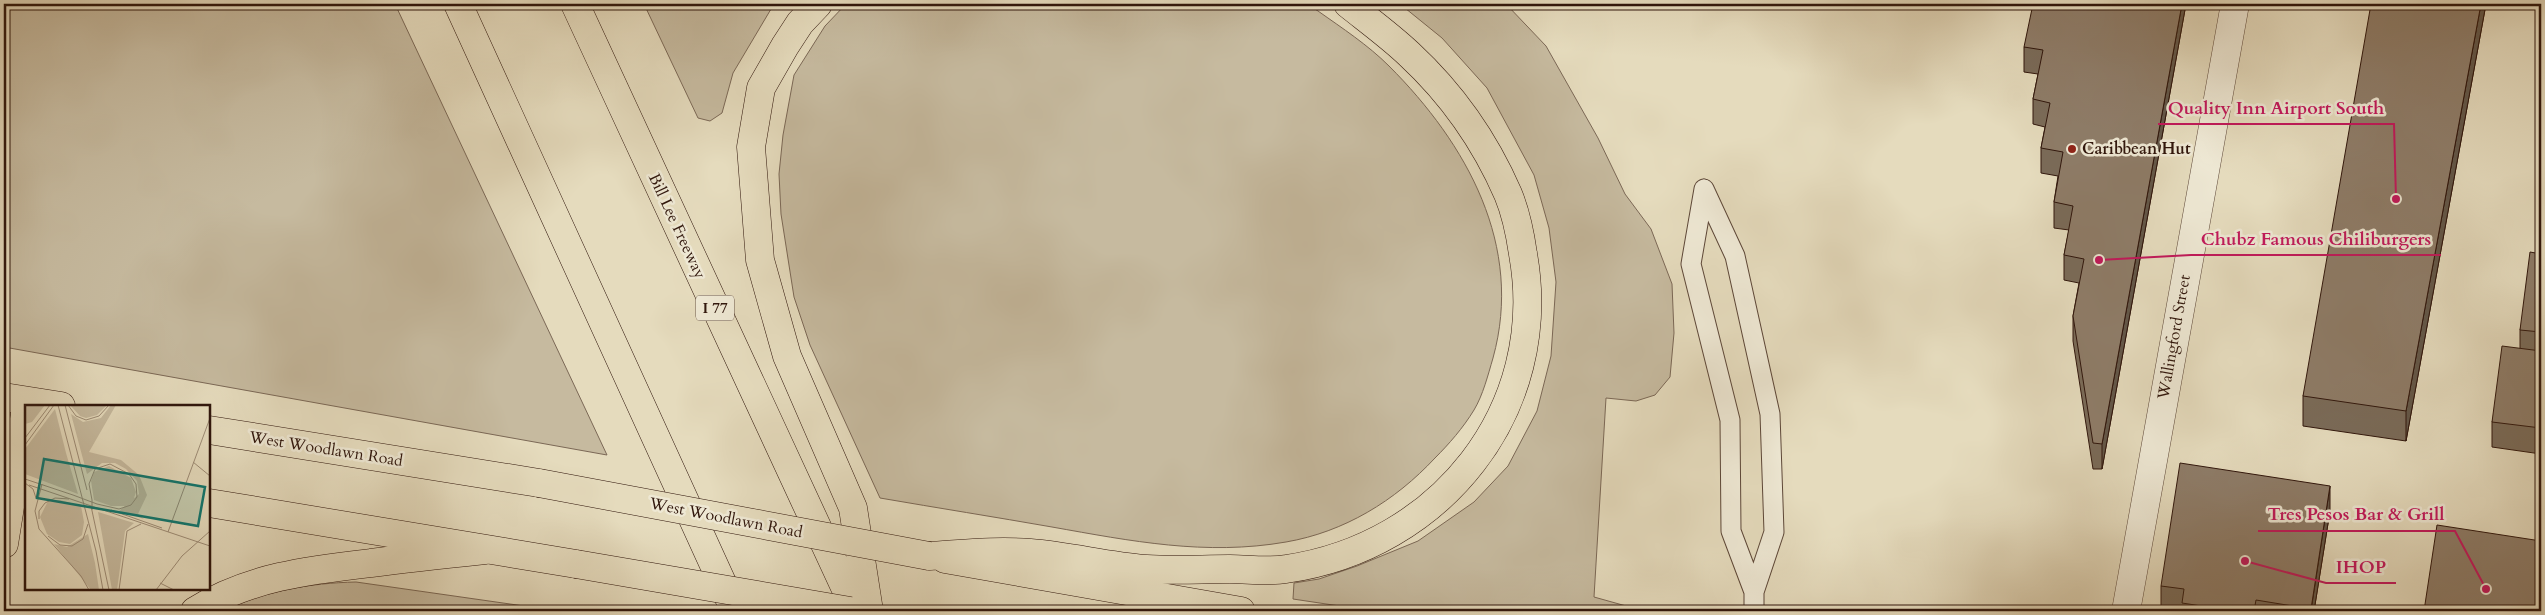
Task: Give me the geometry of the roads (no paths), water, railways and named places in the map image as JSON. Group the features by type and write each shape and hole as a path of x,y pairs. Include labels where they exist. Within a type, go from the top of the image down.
{"main road":[{"path":"458,4 736,611"},
{"name":"Bill Lee Freeway","path":"575,4 856,611"},
{"path":"818,4 790,38 760,88 751,147 760,260 787,356 853,508 870,611"},
{"path":"1005,562 1030,552 1146,569 1285,570 1344,554 1398,529 1422,513 1462,476 1494,430 1516,380 1527,337 1528,280 1518,223 1508,195 1483,144 1439,85 1408,53 1348,4"},
{"path":"4,544 15,471 15,399 55,405"},
{"name":"West Woodlawn Road","path":"210,430 539,483 929,556 1005,562"},
{"path":"210,503 850,611"},
{"path":"195,611 208,603 265,579 312,570 485,550"},
{"path":"1005,562 1241,611"}],"street":[{"name":"Wallingford Street","path":"2126,611 2235,4"}],"lane":[{"path":"1754,592 1731,531 1730,420 1691,264 1704,189 1735,256 1770,414 1774,532 1754,592 1754,611"}],"place":[{"name":"Caribbean Hut","path":"2072,149"},
{"name":"Quality Inn Airport South","path":"2396,199"},
{"name":"Chubz Famous Chiliburgers","path":"2099,260"},
{"name":"IHOP","path":"2245,561"},
{"name":"Tres Pesos Bar & Grill","path":"2486,589"}]}
